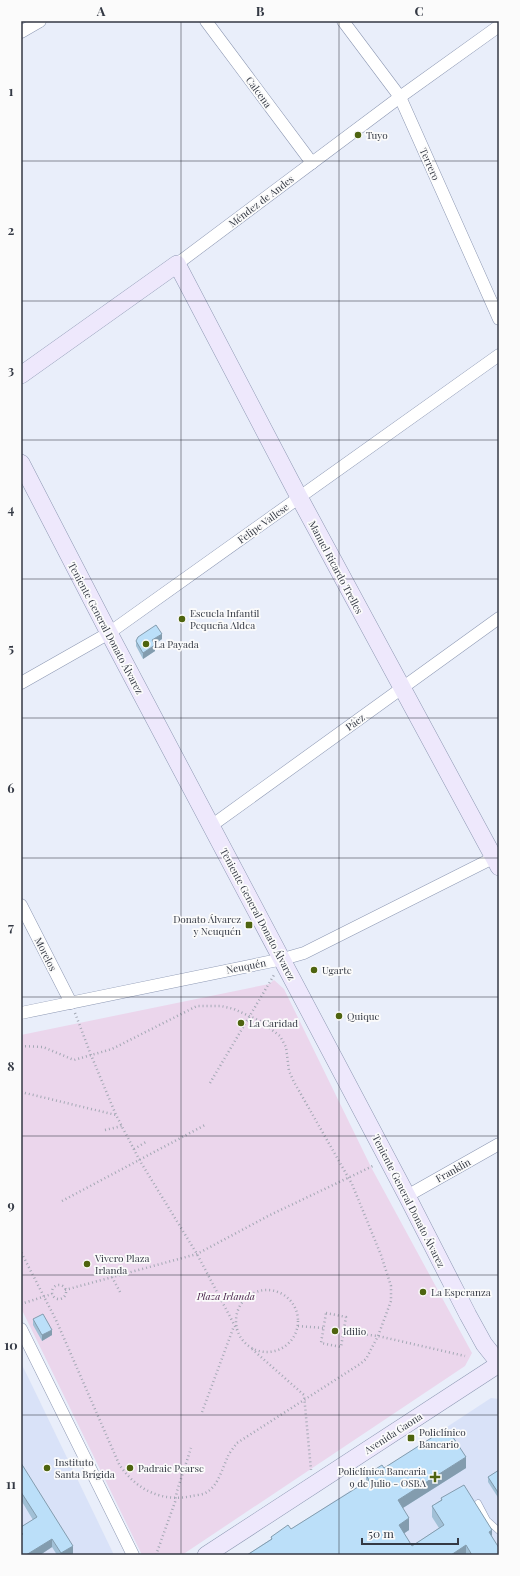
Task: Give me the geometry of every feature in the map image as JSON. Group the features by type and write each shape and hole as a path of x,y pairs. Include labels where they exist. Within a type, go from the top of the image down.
{"street":[{"path":"21,32 40,21"},
{"name":"Calcena","path":"206,21 312,163"},
{"name":"Terrero","path":"343,21 400,97 499,319"},
{"name":"Méndez de Andes","path":"21,375 176,264 400,97 499,26"},
{"name":"Manuel Ricardo Trelles","path":"176,264 401,689 497,860"},
{"name":"Felipe Vallese","path":"21,682 109,633 499,355"},
{"name":"Teniente General Donato Álvarez","path":"21,463 109,633 407,1196 468,1315 484,1344 499,1363"},
{"name":"Páez","path":"211,826 499,618"},
{"name":"Neuquén","path":"21,1013 283,960 304,953 497,860"},
{"name":"Morelos","path":"21,905 71,1003"},
{"name":"Franklin","path":"407,1196 499,1144"},
{"path":"21,1330 133,1555"},
{"name":"Avenida Gaona","path":"206,1555 499,1363"}],"lane":[{"path":"478,1503 488,1520 499,1531"}],"path":[{"path":"210,1083 283,960"},
{"path":"71,1003 116,1115 140,1161 198,1254 242,1340 304,1395 313,1485"},
{"path":"21,1046 43,1048 74,1060 112,1049 197,1006 220,1006 260,1021 280,1036 286,1047 289,1071 294,1082 348,1178 381,1255 391,1286 391,1301 378,1336 366,1359 237,1443 229,1455 219,1478 207,1492 186,1497 156,1495 143,1489 125,1474 119,1464 45,1297 21,1252"},
{"path":"21,1092 116,1115"},
{"path":"62,1201 206,1125"},
{"path":"105,1130 122,1126"},
{"path":"134,1149 146,1142"},
{"path":"65,1290 198,1254 270,1215 387,1159"},
{"path":"112,1277 120,1292"},
{"path":"52,1294 52,1290 55,1286 62,1286 65,1290"},
{"path":"52,1294 56,1298 62,1297 65,1294 65,1290"},
{"path":"202,1412 236,1320 238,1309 242,1302 259,1290 270,1290 281,1293 294,1305 298,1316 298,1326 294,1336 287,1345 277,1350 260,1351 250,1347"},
{"path":"21,1304 52,1294"},
{"path":"326,1313 346,1317 341,1347 321,1343 323,1328 326,1313"},
{"path":"236,1320 237,1330"},
{"path":"298,1326 323,1328"},
{"path":"343,1332 378,1336 465,1356"},
{"path":"156,1555 191,1448"}],"shaded area":[{"name":"Instituto Santa Brígida","path":"21,1363 28,1377 114,1555 21,1555"},
{"name":"Policlínica Bancaria 9 de Julio - OSBA","path":"491,1398 499,1399 499,1555 252,1555"}],"green space":[{"name":"Plaza Irlanda","path":"274,980 284,989 371,1167 472,1353 465,1366 182,1555 142,1555 21,1308 21,1035 269,984"}],"building":[{"path":"156,625 162,634 152,640 155,645 143,653 136,641 138,637"},
{"path":"43,1314 52,1330 42,1335 33,1319"},
{"name":"Policlínica Bancaria 9 de Julio - OSBA","path":"447,1428 466,1457 398,1500 409,1518 399,1525 412,1546 444,1525 432,1506 442,1500 441,1498 464,1485 492,1530 489,1532 499,1548 499,1555 472,1555 466,1545 451,1555 247,1555 272,1539 271,1537 288,1525 291,1529 369,1480 366,1475 382,1465 384,1468"},
{"path":"21,1463 73,1546 61,1553 52,1539 26,1555 21,1555 21,1535 23,1534 21,1532 21,1527 37,1517 21,1492"},
{"path":"499,1470 499,1494 488,1477"}],"place":[{"name":"Tuyo","path":"358,135"},
{"name":"Escuela Infantil Pequeña Aldea","path":"182,619"},
{"name":"La Payada","path":"146,644"},
{"name":"Donato Álvarez y Neuquén","path":"249,925"},
{"name":"Ugarte","path":"314,970"},
{"name":"Quique","path":"339,1016"},
{"name":"La Caridad","path":"241,1023"},
{"name":"Vivero Plaza Irlanda","path":"87,1264"},
{"name":"La Esperanza","path":"423,1292"},
{"name":"Idilio","path":"335,1331"},
{"name":"Policlínico Bancario","path":"411,1438"},
{"name":"Instituto Santa Brígida","path":"47,1468"},
{"name":"Padraic Pearse","path":"130,1468"},
{"name":"Policlínica Bancaria 9 de Julio - OSBA","path":"435,1477"}]}
